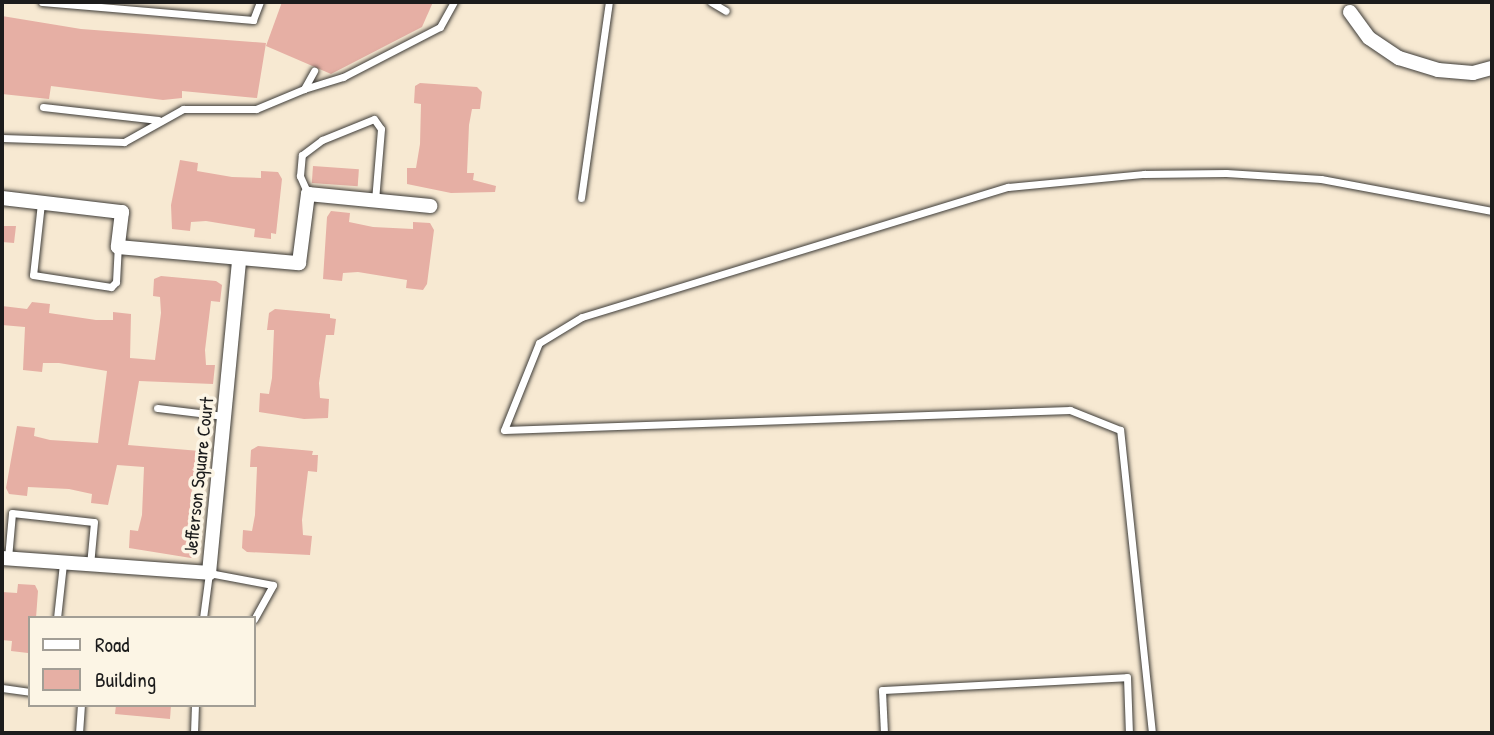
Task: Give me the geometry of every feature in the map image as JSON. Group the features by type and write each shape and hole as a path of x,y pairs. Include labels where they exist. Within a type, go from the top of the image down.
{"street":[{"path":"1350,12 1368,38 1399,58 1438,71 1473,73 1492,68"},
{"path":"2,198 122,212 118,247 299,263 308,194 430,206"},
{"name":"Jefferson Square Court","path":"5,559 209,573 239,259"}],"lane":[{"path":"42,2 253,20 260,2"},
{"path":"2,138 124,142 159,120 183,109 256,109 304,89 343,77 440,27 454,2"},
{"path":"581,198 609,2"},
{"path":"711,2 726,11"},
{"path":"304,89 314,71"},
{"path":"43,107 159,120"},
{"path":"308,194 300,176 303,155 323,140 374,119 381,129 375,201"},
{"path":"1152,733 1120,430 1070,411 504,430 539,343 582,317 1008,187 1144,174 1226,173 1321,179 1492,211"},
{"path":"41,202 33,275 111,287 116,282 118,247"},
{"path":"157,408 224,416"},
{"path":"5,559 12,513 94,522 90,566"},
{"path":"57,616 63,564"},
{"path":"203,616 209,573 273,585 256,616"},
{"path":"884,733 882,690 1127,677 1129,733"},
{"path":"2,688 28,692"},
{"path":"79,733 81,707"},
{"path":"194,733 195,707"}],"building":[{"path":"282,2 433,2 422,27 331,74 266,46"},
{"path":"2,16 81,29 266,43 257,98 182,91 182,98 163,100 51,86 49,99 2,94"},
{"path":"420,83 477,87 482,92 480,109 472,109 469,125 467,173 474,173 473,180 496,186 495,192 451,193 407,184 407,168 416,168 420,144 421,104 414,103 415,86"},
{"path":"180,160 198,163 197,171 232,177 261,178 261,171 278,172 282,179 276,234 271,233 271,239 254,237 255,229 206,221 191,222 190,231 172,229 171,205"},
{"path":"313,166 359,169 358,186 312,183"},
{"path":"331,211 350,213 349,222 373,227 413,229 413,222 430,223 434,230 427,284 423,290 406,288 407,280 358,272 343,273 342,281 323,279 327,217"},
{"path":"2,226 16,226 14,243 2,242"},
{"path":"161,276 216,281 222,285 220,302 211,301 205,350 206,365 215,365 213,384 139,381 128,445 200,451 206,456 204,472 195,472 191,495 190,535 199,536 197,555 191,558 129,548 130,530 138,531 142,515 144,467 117,465 108,505 91,503 92,494 69,489 28,487 27,496 9,494 6,488 17,426 35,428 34,436 50,440 98,443 107,371 59,363 43,363 42,372 23,370 25,327 2,325 2,306 27,309 32,302 50,304 49,313 96,320 113,320 113,312 131,314 130,358 155,360 161,313 160,297 153,296 154,279"},
{"path":"275,309 330,314 330,318 336,319 334,335 326,335 319,383 320,398 329,399 328,418 304,419 259,412 260,393 269,394 272,378 274,330 267,330 269,313"},
{"path":"258,446 313,451 312,455 318,455 317,472 308,471 302,520 303,535 312,536 310,555 247,552 242,548 243,530 252,531 255,515 257,467 250,467 251,450"},
{"path":"18,584 35,585 38,591 36,616 28,616 28,653 11,651 12,641 2,640 2,592 17,593"},
{"path":"116,707 171,707 170,719 115,714"}]}
